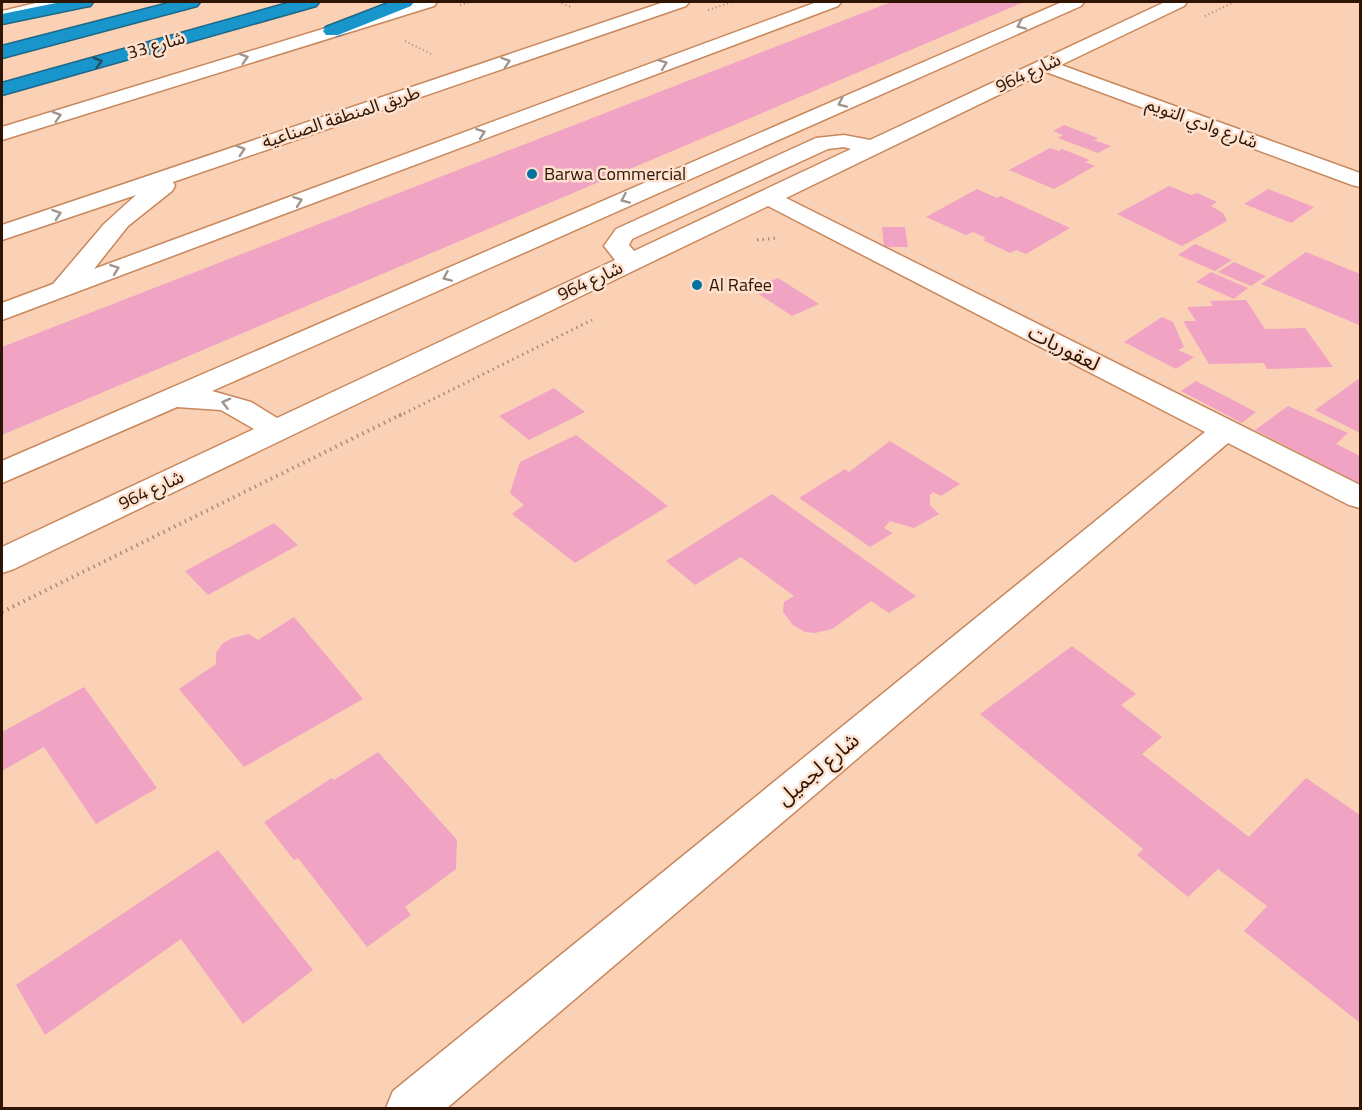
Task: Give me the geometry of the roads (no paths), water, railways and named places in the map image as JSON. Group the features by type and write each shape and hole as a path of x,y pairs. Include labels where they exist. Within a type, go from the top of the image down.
{"highway":[{"path":"2,18 84,2"},
{"name":"شارع 33","path":"2,52 191,2"},
{"name":"شارع 33","path":"2,89 310,2"},
{"path":"332,31 405,2"}],"street":[{"path":"2,18 60,2"},
{"path":"2,134 428,2"},
{"path":"616,25 641,2"},
{"name":"طريق المنطقة الصناعية","path":"2,233 680,2"},
{"path":"2,312 832,2"},
{"path":"2,473 1075,2"},
{"name":"شارع 964","path":"2,561 1178,2"},
{"name":"شارع وادي التويم","path":"1044,65 1360,180"},
{"path":"631,262 616,246 624,234 824,143 844,141 873,147"},
{"path":"59,290 90,261 120,221 149,195 212,160"},
{"name":"لعقوريات","path":"766,197 1360,498"},
{"path":"168,399 204,398 226,401 246,409 276,431"},
{"name":"شارع لجميل","path":"410,1108 1226,430"}],"place":[{"name":"Barwa Commercial","path":"532,174"},
{"name":"Al Rafee","path":"697,285"}]}
